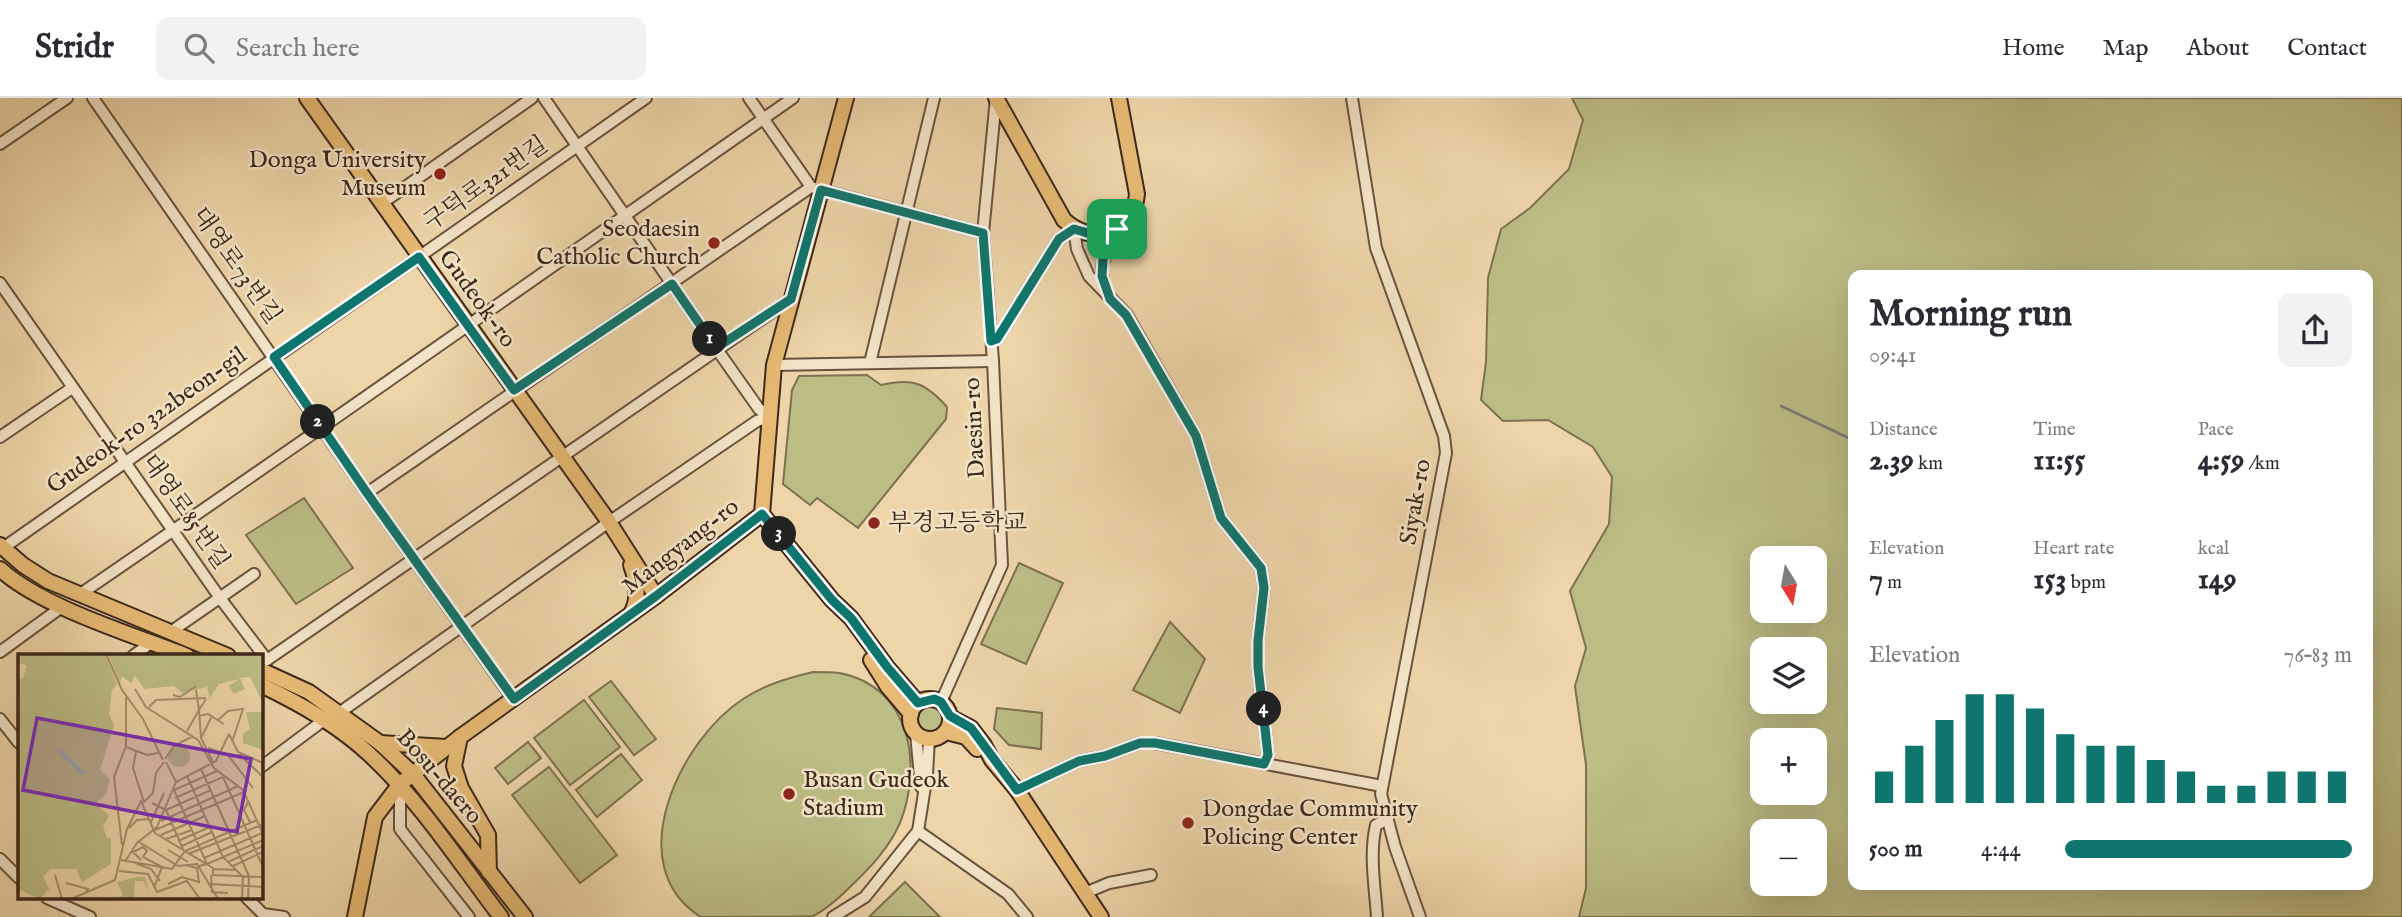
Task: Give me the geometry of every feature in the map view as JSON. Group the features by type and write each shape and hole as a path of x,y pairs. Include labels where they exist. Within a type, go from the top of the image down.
{"main road":[{"name":"Gudeok-ro","path":"307,98 609,522 656,596"},
{"name":"Mangyang-ro","path":"355,917 375,817 400,784 460,737 656,596 762,514 774,365 816,189 846,98"},
{"path":"996,98 1057,210 1074,229 1094,235 1117,229 1128,222 1137,194 1119,98"},
{"path":"762,514 832,600 851,618 915,708"},
{"path":"1,546 48,581 223,654"},
{"path":"625,547 637,585 637,600 631,614"},
{"path":"0,569 25,588 62,606 182,654"},
{"name":"Bosu-daero","path":"263,672 309,692 380,743 413,774 525,917"},
{"name":"Bosu-daero","path":"263,672 301,704 368,752 400,784 501,917"},
{"path":"950,716 946,732 941,736 923,736 910,721 915,708 934,699 941,702 950,716 971,728 992,760 1017,790 1101,917"},
{"path":"946,732 966,737 992,760"},
{"path":"460,737 454,766 461,788 488,835 489,872"},
{"path":"380,743 447,747"}],"street":[{"path":"0,144 67,98"},
{"name":"대영로73번길","path":"93,98 367,493 514,699"},
{"path":"381,204 532,98"},
{"path":"544,98 759,409 769,417"},
{"name":"구덕로321번길","path":"419,257 646,98"},
{"path":"749,98 816,189 983,233"},
{"path":"79,595 321,426 469,327 624,214 793,98"},
{"path":"870,363 934,98"},
{"name":"Daesin-ro","path":"941,702 1002,565 993,361 983,233 996,98"},
{"name":"Siyak-ro","path":"1352,98 1376,248 1444,436 1446,453 1382,786 1382,800 1395,848 1420,917"},
{"path":"367,493 514,390 816,189"},
{"path":"991,341 997,339 1059,239 1074,229 1077,249 1089,276 1126,315 1196,436 1221,518 1261,568 1264,588 1258,667 1268,755 1264,764"},
{"path":"1110,299 1101,267 1117,229"},
{"name":"Gudeok-ro 322beon-gil","path":"1,546 419,257"},
{"name":"대영로85번길","path":"0,283 4,298 72,388 220,598 253,654"},
{"path":"263,672 415,558 563,458 716,348 791,299"},
{"path":"774,365 993,361"},
{"path":"0,437 72,388"},
{"path":"339,713 609,522 757,421 769,417"},
{"path":"169,633 254,574"},
{"path":"0,652 62,606"},
{"path":"136,654 152,642"},
{"path":"0,719 18,742"},
{"path":"262,766 324,720"},
{"path":"832,917 865,897 918,831 922,793 916,747 923,736"},
{"path":"1017,790 1079,761 1105,756 1140,743 1155,743 1382,786"},
{"path":"400,784 400,829 469,917"},
{"path":"1377,917 1373,859 1375,833 1376,825 1388,819"},
{"path":"918,831 1008,894 1027,917"},
{"path":"0,859 18,877"},
{"path":"1085,893 1109,883 1152,875"},
{"path":"52,900 90,917"},
{"path":"249,900 263,914 285,917"}],"green space":[{"path":"1572,98 2402,98 2402,917 1579,917 1586,888 1586,765 1575,686 1586,648 1570,591 1609,524 1612,477 1593,447 1548,420 1503,421 1481,400 1486,362 1488,278 1501,229 1530,208 1569,169 1583,120"},
{"path":"867,375 881,385 910,382 925,387 947,407 946,419 858,528 817,498 810,505 783,484 792,390 799,376"},
{"path":"304,498 353,568 296,604 246,535"},
{"path":"1019,563 1063,583 1026,664 981,644"},
{"path":"1170,622 1205,659 1180,713 1133,690"},
{"name":"Busan Gudeok Stadium","path":"813,672 839,673 863,681 882,694 896,711 905,731 910,753 910,777 907,800 896,832 865,872 833,902 813,916 701,917 677,895 664,867 662,836 668,804 680,773 698,743 720,718 743,699 776,682"},
{"path":"611,681 656,739 634,755 589,697"},
{"path":"584,700 620,747 570,785 534,738"},
{"path":"931,706 940,710 944,719 940,728 931,732 922,728 918,719 922,710"},
{"path":"997,708 1042,713 1041,749 1009,745 994,729"},
{"path":"528,742 541,758 508,784 495,768"},
{"path":"621,754 642,780 597,817 576,790"},
{"path":"549,767 617,855 580,883 512,795"},
{"path":"905,882 940,917 869,917"}],"waterway":[{"path":"1781,406 1848,438"}],"place":[{"name":"Donga University Museum","path":"440,174"},
{"name":"Seodaesin Catholic Church","path":"714,243"},
{"name":"부경고등학교","path":"874,523"},
{"name":"Busan Gudeok Stadium","path":"789,794"},
{"name":"Dongdae Community Policing Center","path":"1188,823"}],"route":[{"path":"821,190 983,233 991,341 997,339 1059,239 1074,229 1094,235 1117,229 1101,267 1110,299 1126,315 1196,436 1221,518 1261,568 1264,588 1258,667 1268,755 1264,764 1155,743 1140,743 1105,756 1079,761 1017,790 992,760 971,728 950,716 946,706 934,699 918,703 851,618 832,600 762,514 656,596 514,699 274,357 419,257 514,390 672,284 716,348 791,299 821,190"}]}
